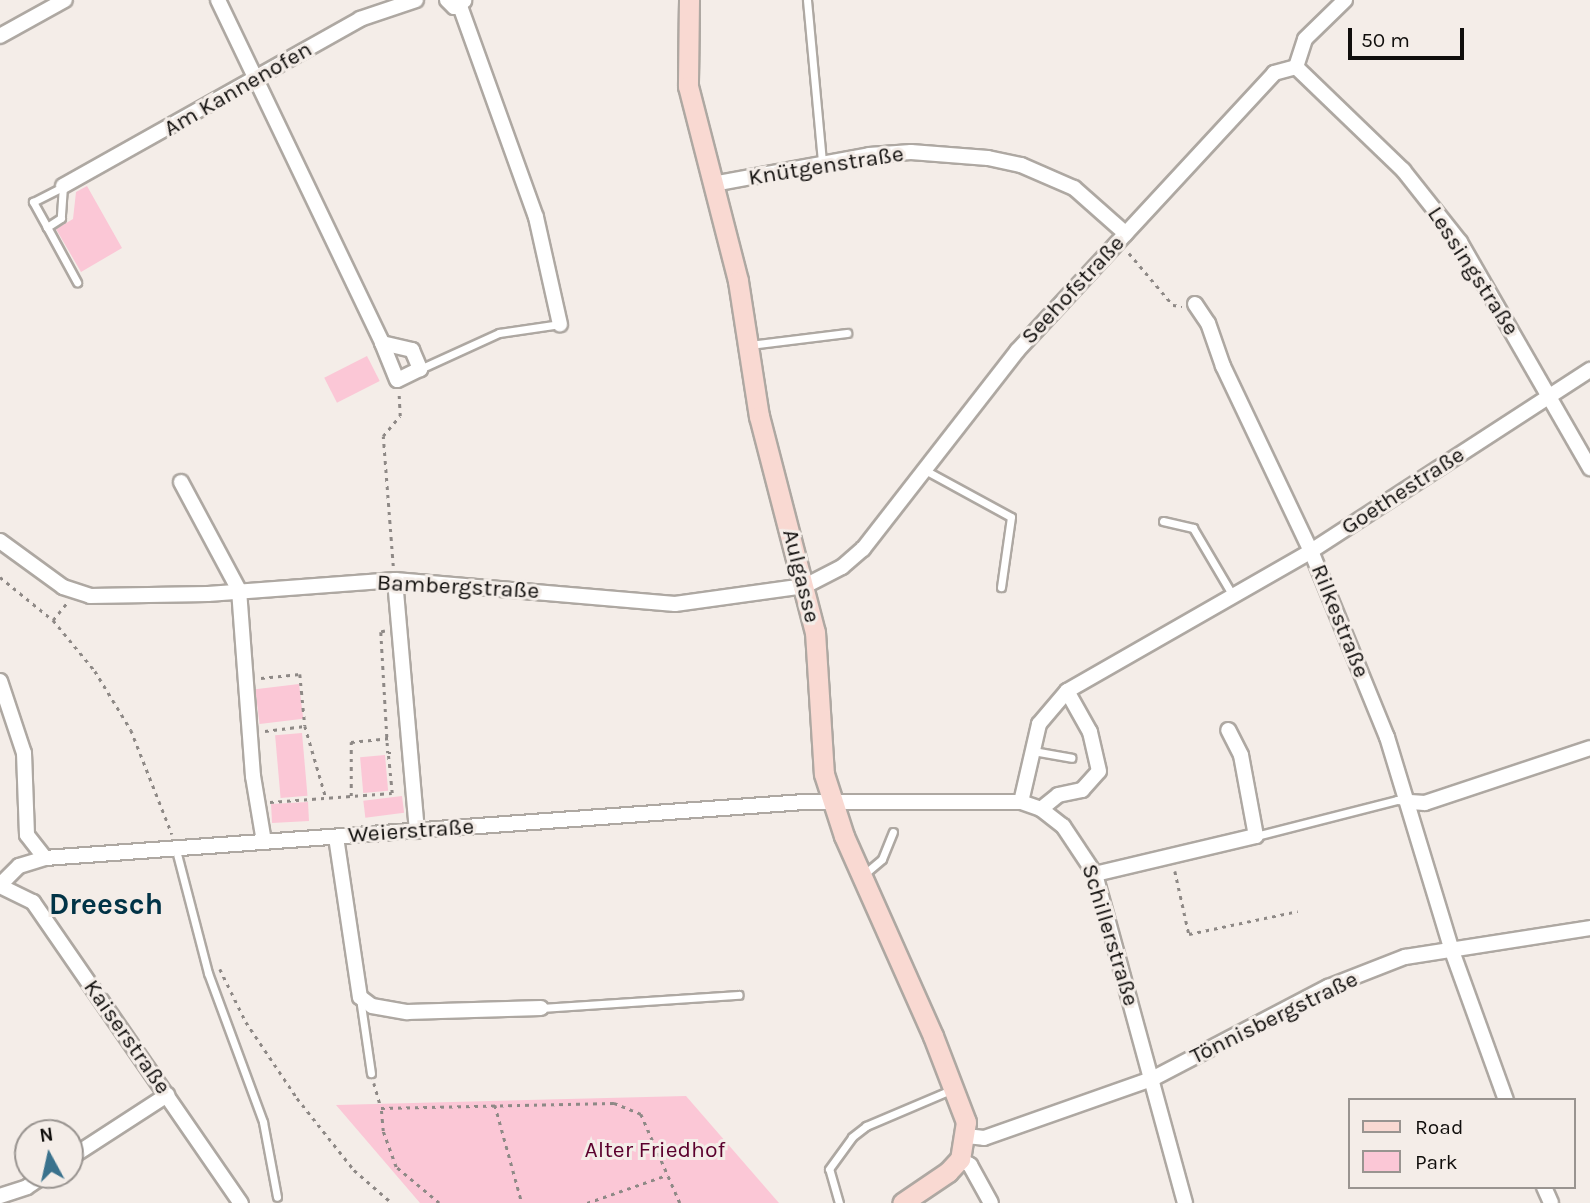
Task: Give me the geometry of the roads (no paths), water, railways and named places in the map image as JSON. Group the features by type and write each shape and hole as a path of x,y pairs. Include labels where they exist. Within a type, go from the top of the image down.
{"main road":[{"name":"Aulgasse","path":"688,0 688,86 738,281 759,416 815,632 821,749 832,801 954,1089 966,1136"},
{"path":"902,1203 948,1172 960,1158 966,1136"}],"street":[{"path":"0,36 65,0"},
{"path":"218,0 258,79 397,380 421,369 412,350 382,343"},
{"name":"Am Kannenofen","path":"64,186 258,79 360,19 416,0"},
{"path":"1296,67 1305,39 1345,0"},
{"path":"457,2 536,217 560,324"},
{"name":"Seehofstraße","path":"805,586 842,567 863,549 1017,351 1274,73 1296,67"},
{"name":"Lessingstraße","path":"1296,67 1403,170 1460,242 1590,468"},
{"name":"Knütgenstraße","path":"713,184 822,163 911,152 976,156 1021,165 1089,197 1122,238"},
{"name":"Rilkestraße","path":"1195,304 1208,323 1223,366 1311,551 1410,802 1452,951 1505,1098"},
{"name":"Goethestraße","path":"1021,802 1039,724 1067,691 1311,551 1590,370"},
{"path":"181,482 239,590 249,732 264,842"},
{"name":"Bambergstraße","path":"0,541 75,593 239,590 395,580 675,604 805,586"},
{"path":"395,580 417,831"},
{"path":"0,681 24,753 27,835 45,858"},
{"path":"1041,809 1058,795 1082,790 1099,771 1090,732 1067,691"},
{"path":"1095,874 1256,836 1241,755 1228,730"},
{"path":"1410,802 1425,803 1590,748"},
{"name":"Schillerstraße","path":"832,801 1021,802 1041,809 1075,839 1095,874 1185,1203"},
{"name":"Weierstraße","path":"0,886 19,866 45,858 832,801"},
{"path":"336,836 360,997 372,1006 407,1013 541,1009"},
{"name":"Kaiserstraße","path":"0,886 33,902 241,1203"},
{"name":"Tönnisbergstraße","path":"966,1136 984,1138 1152,1079 1328,987 1405,957 1590,928"},
{"path":"84,1149 167,1095"},
{"path":"960,1158 970,1165 991,1203"},
{"path":"0,1196 21,1189"}],"lane":[{"path":"807,0 822,163"},
{"path":"47,227 61,218 64,186"},
{"name":"Am Kannenofen","path":"64,186 33,202 77,282"},
{"path":"421,369 499,333 560,324"},
{"path":"748,345 847,333"},
{"path":"923,469 1011,517 1001,587"},
{"path":"1163,521 1193,527 1233,596"},
{"path":"1033,751 1071,758"},
{"path":"1256,836 1397,800 1410,802"},
{"path":"862,876 882,859 893,832"},
{"path":"176,850 208,973 263,1122 277,1197"},
{"path":"541,1009 739,995"},
{"path":"360,997 371,1073"},
{"path":"839,1203 829,1169 852,1137 866,1126 954,1089"}],"district":[{"name":"Dreesch","path":"106,904"}],"park label":[{"name":"Alter Friedhof","path":"655,1150"}]}
